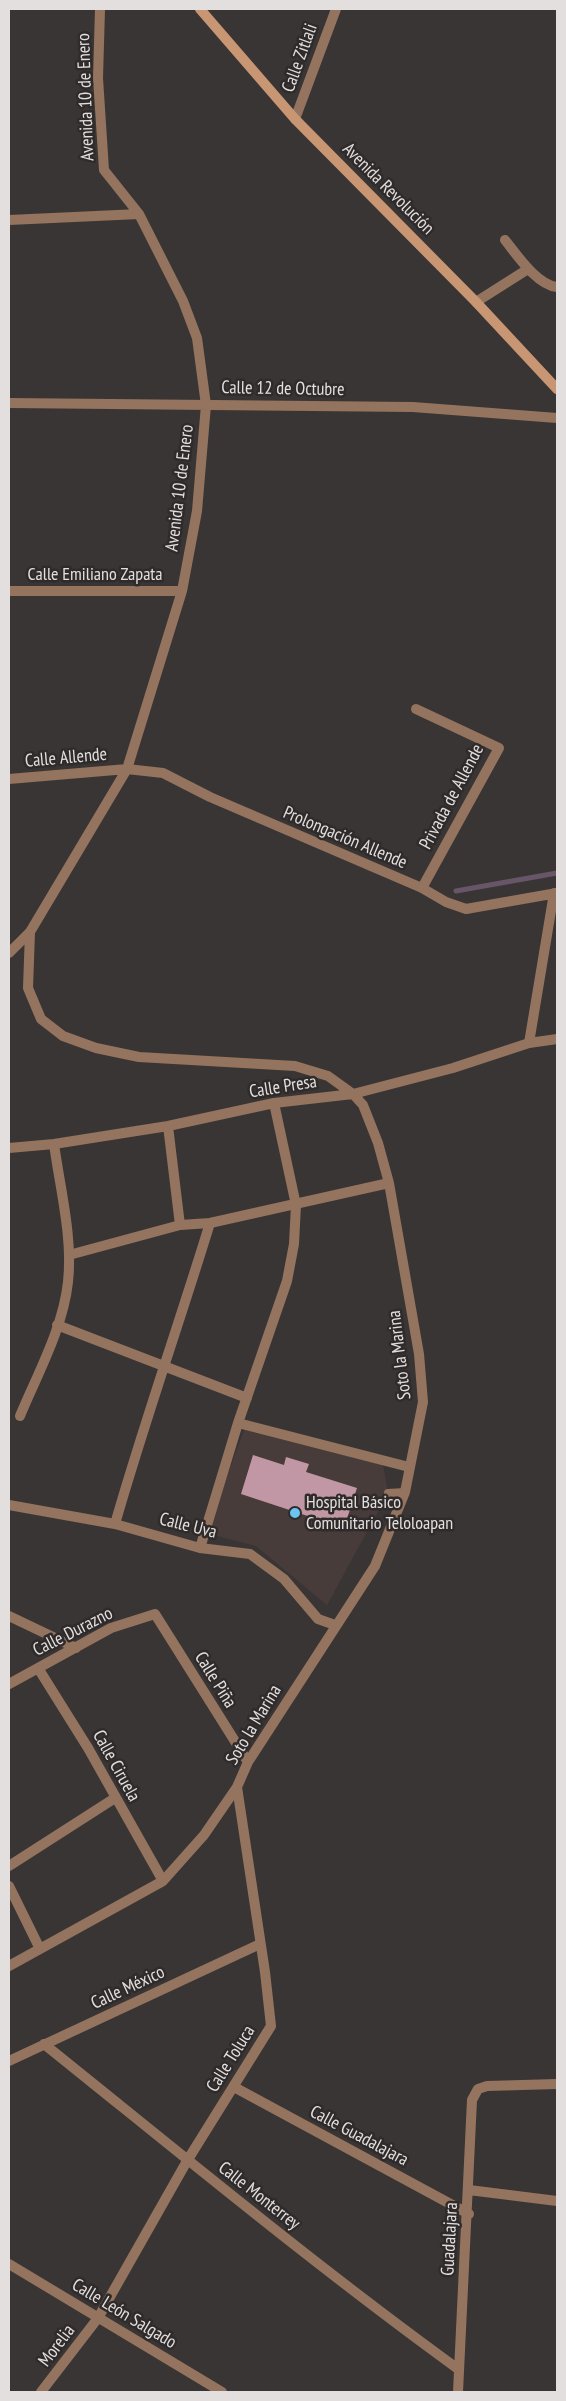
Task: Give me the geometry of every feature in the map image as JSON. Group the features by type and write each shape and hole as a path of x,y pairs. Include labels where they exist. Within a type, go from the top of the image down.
{"street":[{"name":"Avenida 10 de Enero","path":"9,953 30,932 127,769 182,591 197,512 206,405 197,338 182,301 139,214 104,170 98,78 100,9"},
{"name":"Avenida Revolución","path":"200,9 295,119 476,302 557,389"},
{"name":"Calle Zitlali","path":"295,119 336,9"},
{"path":"9,220 139,214"},
{"path":"506,240 528,268 550,286 557,287"},
{"path":"476,302 528,268"},
{"name":"Calle 12 de Octubre","path":"9,403 413,407 557,418"},
{"name":"Calle Emiliano Zapata","path":"9,592 182,591"},
{"name":"Privada de Allende","path":"416,709 499,748 422,888"},
{"name":"Calle Allende","path":"9,779 127,769"},
{"name":"Prolongación Allende","path":"127,769 162,773 210,797 422,888 446,902 466,909 556,893"},
{"path":"529,1043 556,893"},
{"name":"Soto la Marina","path":"9,1966 163,1880 204,1835 237,1787 248,1762 335,1625 375,1566 405,1492 423,1402 419,1354 389,1184 378,1142 363,1105 328,1076 295,1066 139,1057 96,1048 63,1036 41,1019 28,988 30,932"},
{"name":"Calle Presa","path":"9,1148 54,1144 168,1126 274,1103 352,1094 453,1068 529,1043 557,1039"},
{"path":"200,1548 238,1423 287,1281 294,1244 296,1205 274,1103"},
{"path":"168,1126 180,1225"},
{"path":"20,1416 57,1325 68,1283 69,1255 54,1144"},
{"path":"69,1255 180,1225 210,1223 389,1184"},
{"path":"116,1524 148,1411 165,1366 210,1223"},
{"path":"57,1325 247,1398"},
{"path":"238,1423 409,1467"},
{"name":"Calle Uva","path":"9,1505 116,1524 200,1548 250,1554 284,1578 318,1619 335,1625"},
{"name":"Calle Durazno","path":"9,1684 111,1628 155,1614"},
{"name":"Calle Piña","path":"155,1614 248,1762"},
{"path":"9,1616 76,1648"},
{"name":"Calle Ciruela","path":"38,1668 88,1748 163,1880"},
{"name":"Calle Toluca","path":"98,2318 187,2160 271,2026 237,1787"},
{"path":"9,1866 115,1798"},
{"path":"9,1886 40,1949"},
{"name":"Calle México","path":"9,2061 260,1944"},
{"name":"Calle Monterrey","path":"44,2044 187,2160 404,2330 458,2369"},
{"name":"Guadalajara","path":"458,2392 472,2100 478,2089 487,2086 557,2084"},
{"name":"Calle Guadalajara","path":"234,2087 468,2214"},
{"path":"469,2190 557,2201"},
{"name":"Calle León Salgado","path":"9,2264 222,2392"},
{"name":"Morelia","path":"41,2392 98,2318"}],"lane":[{"path":"388,1493 405,1492"}],"shaded area":[{"name":"Hospital Básico Comunitario Teloloapan","path":"246,1425 383,1465 388,1493 327,1605 256,1546 206,1533"}],"building":[{"path":"253,1455 284,1465 286,1457 309,1464 306,1472 357,1488 344,1528 241,1494"}],"waterway":[{"path":"456,891 557,873"}],"place":[{"name":"Hospital Básico Comunitario Teloloapan","path":"295,1513"}]}
